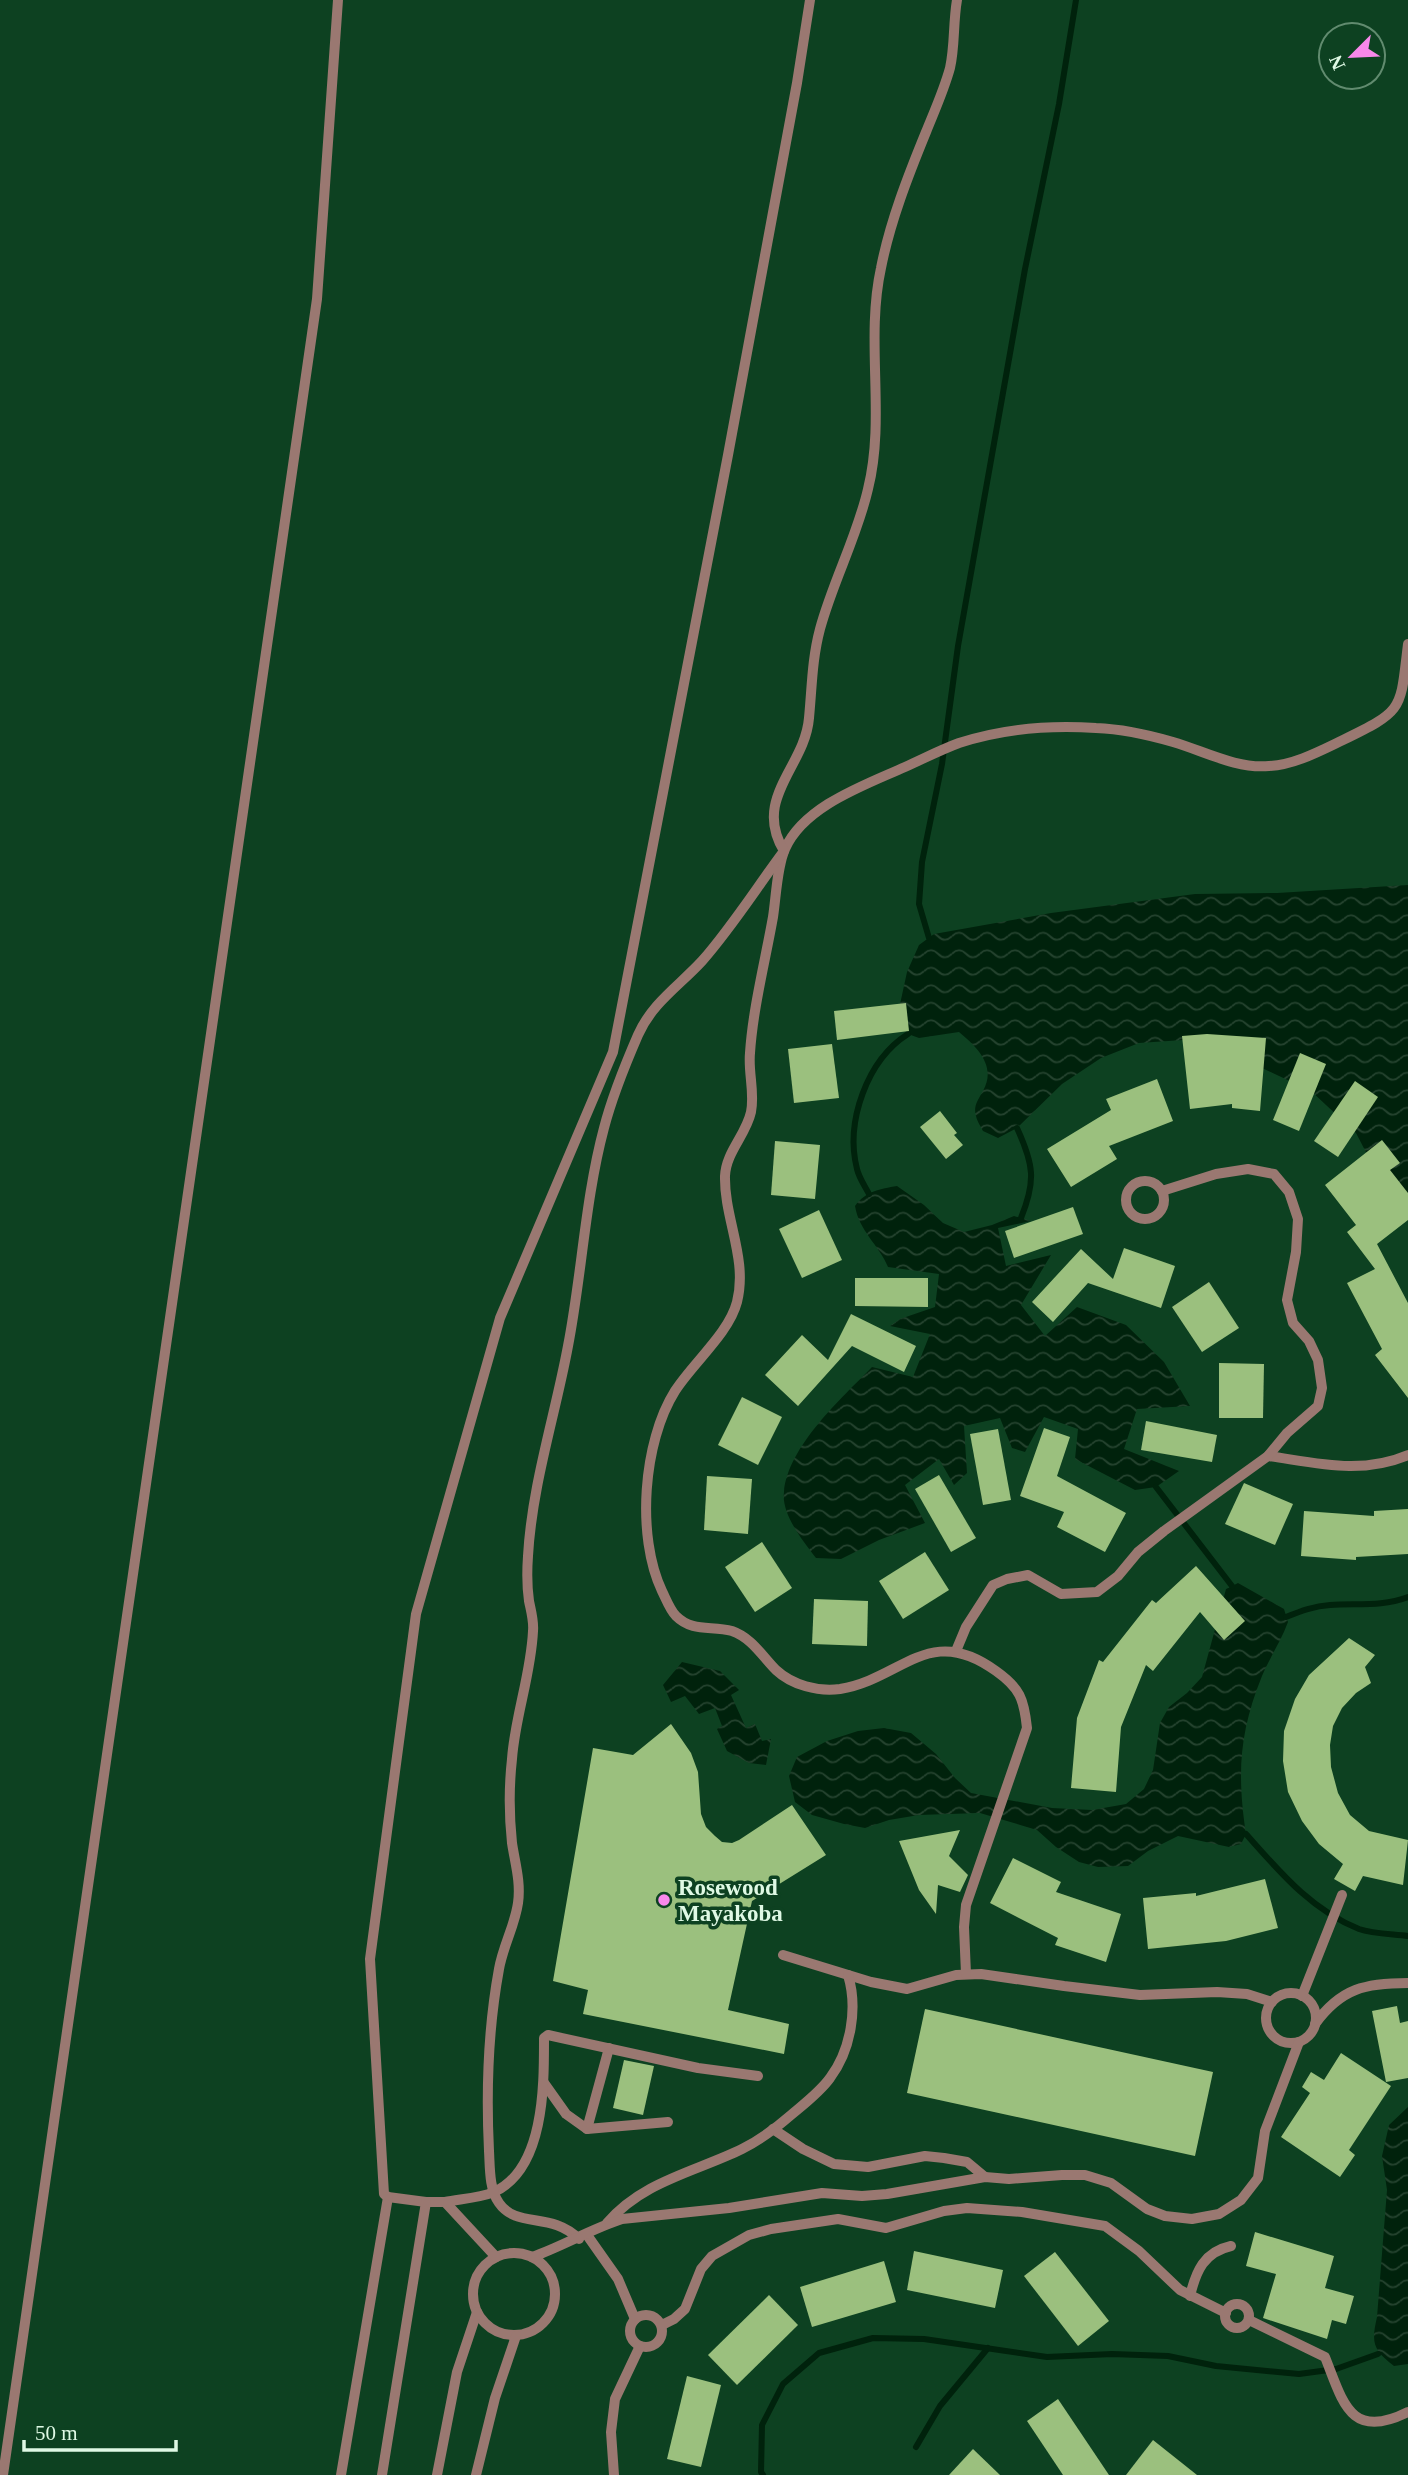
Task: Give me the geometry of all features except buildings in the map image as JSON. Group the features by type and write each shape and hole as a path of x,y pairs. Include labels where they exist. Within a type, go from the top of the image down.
{"lane":[{"path":"3,2475 317,299 338,0"},
{"path":"758,2076 698,2068 548,2035 544,2038 544,2083 537,2129 528,2158 512,2179 494,2192 445,2202 426,2202 388,2197 384,2194 370,1959 416,1614 500,1318 613,1052 738,402 810,0"},
{"path":"957,0 954,49 949,70 914,163 881,267 874,313 876,452 868,490 821,627 812,663 809,722 772,813 774,835 784,851 749,1056 753,1096 750,1117 726,1164 725,1182 741,1285 735,1310 674,1393 661,1422 646,1496 651,1563 673,1615 692,1627 733,1632 757,1647 778,1672 799,1685 841,1689 869,1679 911,1658 956,1651 976,1657 1016,1686 1024,1705 1027,1728 966,1905 966,1974"},
{"path":"635,2319 618,2279 583,2237 558,2223 523,2219 509,2213 499,2203 494,2192 488,2120 488,2065 500,1965 518,1902 518,1869 510,1811 512,1757 520,1704 530,1668 534,1626 528,1596 528,1555 540,1476 568,1347 592,1186 605,1126 639,1031 657,1003 701,962 810,818 833,801 954,745 1016,731 1099,727 1162,739 1244,764 1270,766 1304,757 1387,716 1397,707 1402,695 1408,644"},
{"path":"956,1651 966,1627 993,1585 1007,1578 1028,1575 1061,1594 1097,1592 1118,1576 1138,1552 1169,1527 1268,1456 1287,1433 1318,1406 1322,1388 1318,1360 1309,1341 1293,1323 1287,1300 1296,1252 1298,1219 1289,1192 1274,1174 1248,1169 1216,1174 1162,1191"},
{"path":"1268,1456 1327,1466 1359,1468 1390,1463 1408,1455"},
{"path":"1302,1996 1341,1899"},
{"path":"783,1955 907,1989 956,1975 981,1973 1140,1995 1217,1992 1247,1994 1272,2002"},
{"path":"605,2225 619,2208 648,2188 745,2147 808,2101 830,2078 847,2047 852,2014 852,1988 848,1975"},
{"path":"1315,2024 1313,2008 1302,1996 1286,1994 1272,2002 1266,2017 1270,2032 1282,2041 1299,2042 1306,2038 1323,2013 1365,1985 1408,1983"},
{"path":"532,2257 583,2237 605,2225 650,2215 729,2208 822,2193 862,2196 887,2194 985,2177 1009,2179 1085,2175 1111,2183 1147,2209 1165,2216 1192,2219 1219,2214 1241,2200 1258,2178 1265,2132 1299,2042"},
{"path":"587,2129 609,2048"},
{"path":"544,2083 566,2114 587,2129 668,2122"},
{"path":"773,2129 803,2149 834,2164 868,2167 925,2156 967,2162 985,2177"},
{"path":"341,2475 388,2197"},
{"path":"382,2475 426,2202"},
{"path":"445,2202 496,2257"},
{"path":"662,2325 685,2309 701,2269 712,2256 749,2235 771,2228 838,2219 886,2228 944,2211 967,2208 1022,2212 1105,2226 1139,2251 1165,2278 1190,2296 1226,2313"},
{"path":"1190,2296 1198,2268 1207,2257 1231,2246"},
{"path":"520,2253 532,2257 544,2265 551,2276 555,2303 550,2316 541,2326 529,2333 504,2335 493,2330 477,2312 473,2287 485,2264 496,2257 520,2253"},
{"path":"1241,2305 1249,2313 1249,2320 1244,2327 1232,2327 1226,2321 1226,2313 1230,2307 1241,2305"},
{"path":"437,2475 457,2372 477,2312"},
{"path":"650,2315 662,2325 660,2341 651,2347 640,2346 632,2340 631,2324 639,2316 650,2315"},
{"path":"1249,2320 1325,2357 1350,2413 1361,2420 1377,2423 1408,2412"},
{"path":"476,2475 495,2398 516,2336"},
{"path":"614,2475 611,2432 615,2399 640,2346"}],"water":[{"path":"1408,885 1408,1216 1383,1185 1356,1133 1311,1091 1245,1060 1183,1040 1139,1043 1101,1058 1062,1084 1017,1128 998,1138 983,1131 975,1112 988,1073 978,1051 959,1032 919,1038 908,1034 897,1018 907,972 919,945 934,934 1051,913 1195,894 1277,893"},
{"path":"897,1186 924,1205 943,1223 964,1232 1014,1216 1031,1221 998,1228 1006,1266 1051,1255 1021,1305 1045,1336 1077,1307 1126,1325 1164,1362 1190,1406 1137,1409 1124,1449 1179,1471 1156,1487 1135,1490 1075,1459 1078,1429 1044,1417 1025,1452 1012,1448 1000,1418 964,1426 967,1473 954,1485 939,1459 905,1485 925,1523 879,1540 841,1559 816,1558 789,1518 784,1500 788,1475 795,1457 818,1424 872,1367 913,1377 930,1334 890,1326 900,1319 935,1307 939,1274 888,1267 857,1215 855,1206 859,1201 879,1190"},
{"path":"1238,1583 1284,1609 1288,1622 1262,1676 1244,1735 1241,1792 1246,1834 1241,1844 1229,1847 1178,1836 1148,1851 1128,1866 1098,1867 1079,1862 1037,1830 980,1813 919,1815 889,1820 865,1828 812,1815 795,1802 789,1776 797,1757 827,1741 858,1731 884,1728 911,1733 936,1754 971,1793 1052,1808 1092,1810 1126,1804 1144,1789 1153,1770 1160,1723 1169,1707 1202,1677 1226,1589"},
{"path":"682,1662 720,1671 739,1690 731,1695 746,1728 755,1724 762,1741 771,1739 766,1765 749,1763 727,1751 717,1729 722,1726 715,1708 699,1714 685,1696 671,1702 663,1685"},
{"path":"1408,2107 1408,2364 1394,2366 1378,2350 1374,2340 1387,2190 1382,2156 1389,2125"}],"waterway":[{"path":"929,938 919,904 922,862 942,764 958,646 1025,269 1059,104 1076,0"},
{"path":"869,1194 858,1172 854,1151 857,1112 881,1059 908,1034"},
{"path":"1017,1128 1027,1152 1031,1173 1029,1194 1021,1218"},
{"path":"1156,1487 1232,1586"},
{"path":"1286,1617 1318,1606 1379,1603 1408,1597"},
{"path":"1246,1834 1297,1888 1326,1911 1365,1931 1408,1936"},
{"path":"763,2475 762,2425 783,2384 819,2353 873,2338 924,2339 1047,2357 1112,2354 1168,2356 1216,2366 1299,2374 1336,2369 1378,2354"},
{"path":"916,2447 940,2406 988,2348"}],"place":[{"name":"Rosewood Mayakoba","path":"664,1900"}]}
